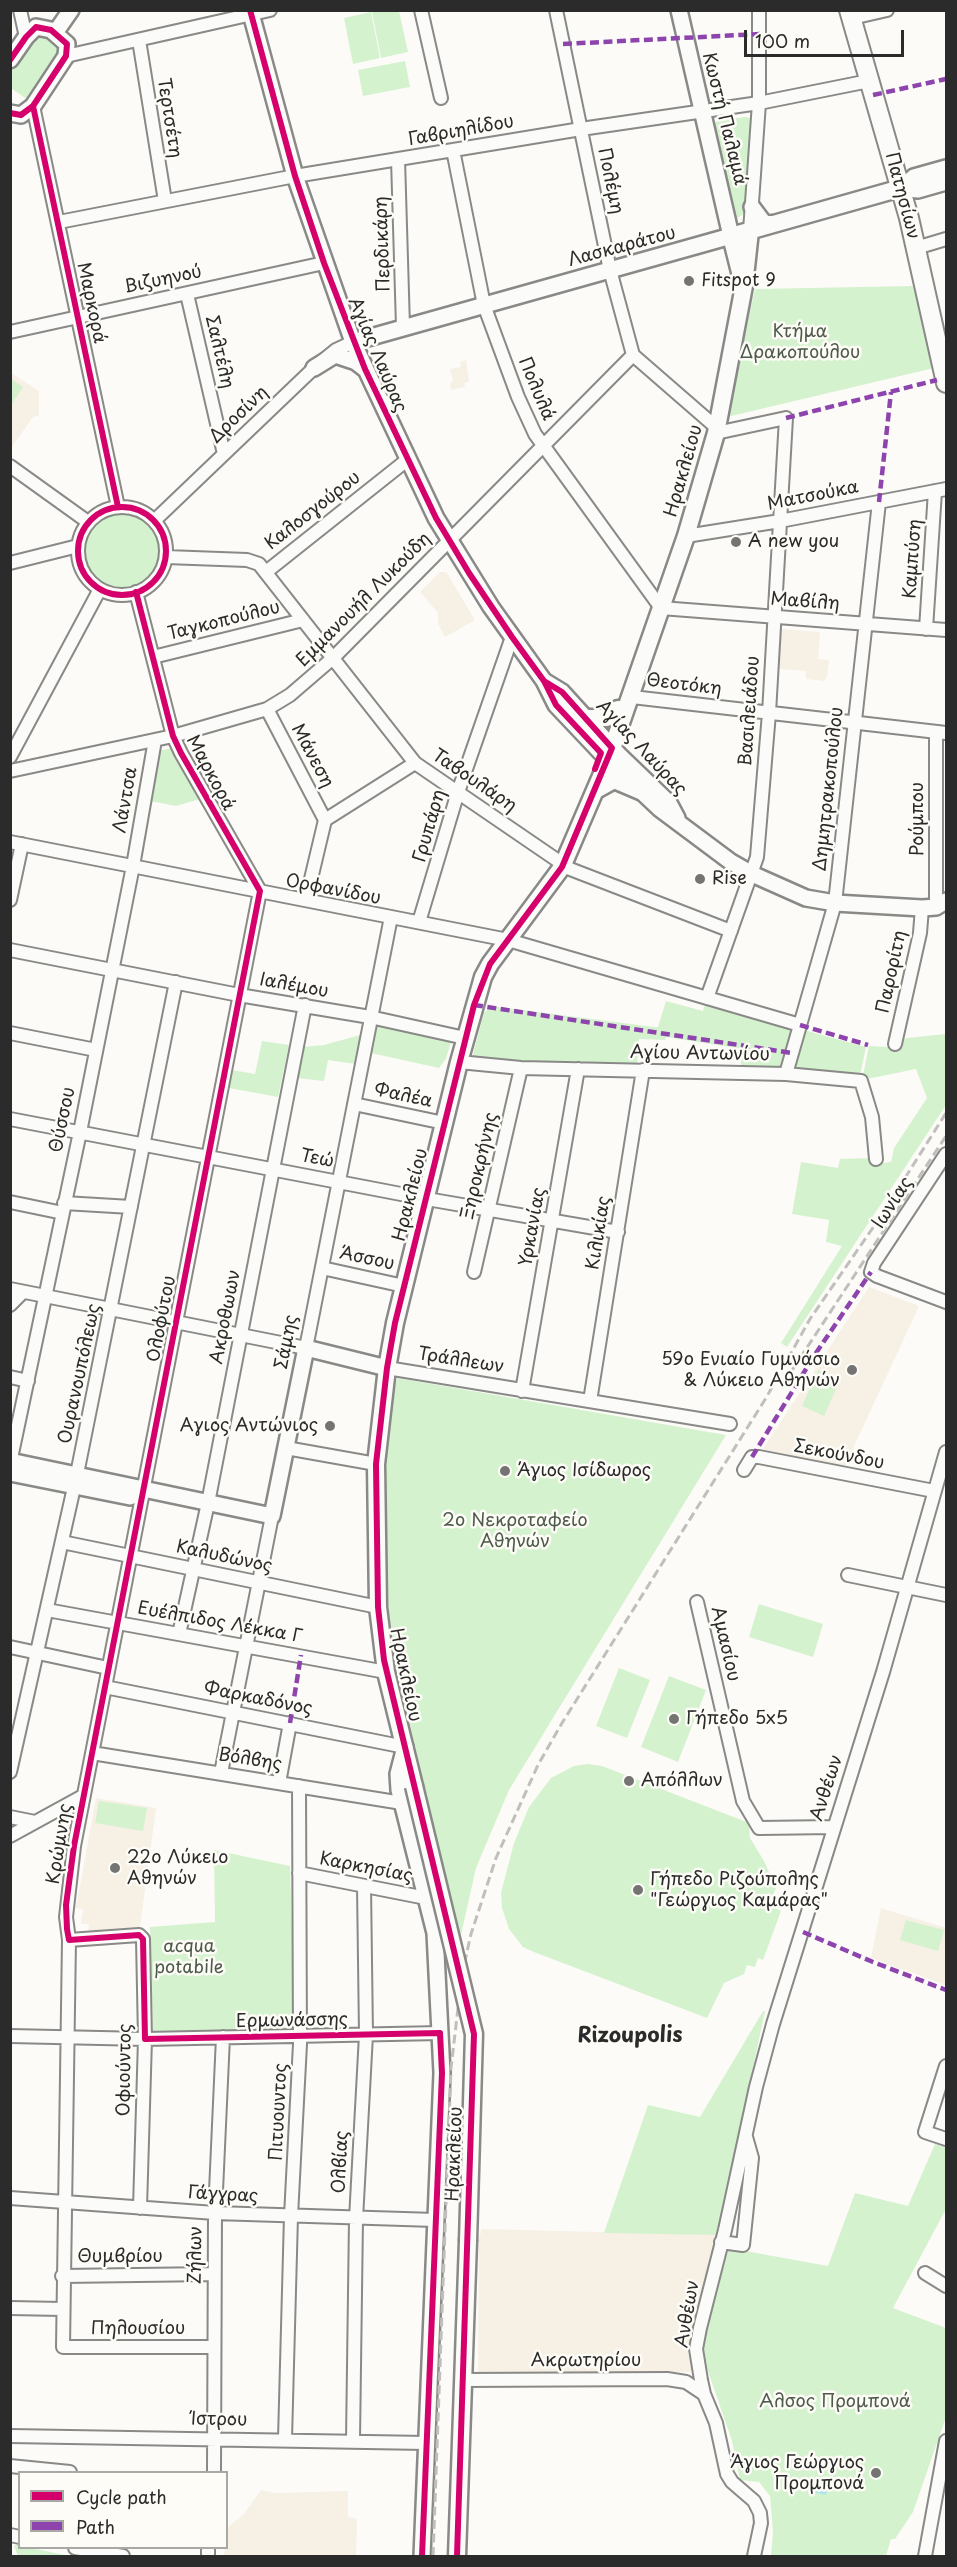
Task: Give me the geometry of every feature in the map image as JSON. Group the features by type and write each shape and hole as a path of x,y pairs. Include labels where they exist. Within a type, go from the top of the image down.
{"main road":[{"name":"Πατησίων","path":"851,14 941,330 946,383"},
{"name":"Λασκαράτου","path":"731,236 901,188"},
{"name":"Ηρακλείου","path":"576,832 582,808 632,697 641,662 686,536 717,430 744,286 750,231"},
{"name":"Ηρακλείου","path":"731,236 744,286"},
{"name":"Ηρακλείου","path":"457,2556 474,2034 386,1672 378,1607 376,1464 387,1368 404,1286 465,1038 486,970 564,863 596,790 618,709 641,662"},
{"path":"586,718 606,718 618,709"},
{"path":"596,790 614,780 640,791"}],"street":[{"path":"20,10 26,37"},
{"path":"55,33 71,10"},
{"path":"66,56 270,10"},
{"path":"420,10 441,98"},
{"name":"Πολέμη","path":"556,10 610,270 633,355"},
{"name":"Κωστή Παλαμά","path":"679,10 731,236"},
{"name":"Ηρακλείου","path":"750,231 759,103 759,10"},
{"path":"851,14 887,10"},
{"name":"Αγίας Λαύρας","path":"251,13 295,177 324,263 353,342 407,460 450,541 512,637 544,681 556,705 669,803 679,822"},
{"path":"10,60 36,27 41,26 55,33 67,44 66,56 33,106 21,115 10,113"},
{"name":"Τερτσέτη","path":"139,40 165,201"},
{"name":"Γαβριηλίδου","path":"60,222 398,159 759,103 869,81"},
{"name":"Μαρκορά","path":"33,106 60,222 118,507"},
{"name":"Πολυλά","path":"453,150 484,305 518,397 535,434 661,608"},
{"name":"Περδικάρη","path":"398,159 403,327"},
{"path":"901,188 914,177 946,168"},
{"path":"901,188 918,190 946,182"},
{"path":"752,207 764,223 773,224"},
{"name":"Λασκαράτου","path":"353,342 731,236"},
{"path":"916,248 946,239"},
{"name":"Βιζυηνού","path":"10,332 324,263"},
{"name":"Σαλτέλη","path":"187,294 224,454"},
{"name":"Δροσίνη","path":"154,520 315,368 336,350 353,342"},
{"path":"315,368 335,355 356,362 365,369"},
{"path":"633,355 717,430"},
{"name":"Εμμανουήλ Λυκούδη","path":"10,771 173,736 267,710 290,695 333,658 633,355"},
{"name":"Βασιλειάδου","path":"707,998 757,857 769,713 786,418 717,430"},
{"name":"Καλοσγούρου","path":"166,557 247,561 259,564 266,572 407,460"},
{"path":"10,466 88,522"},
{"name":"Ματσούκα","path":"686,536 780,521 941,490"},
{"name":"Καμπύση","path":"926,629 941,490"},
{"name":"Δημητρακοπούλου","path":"786,1074 835,903 879,502"},
{"path":"118,507 138,510 154,520 164,537 166,557 156,579 136,592 118,594 100,589 83,571 79,559 78,546 88,522 107,509 118,507"},
{"path":"10,563 78,546"},
{"name":"Ταβουλάρη","path":"266,572 415,762 575,871 731,931"},
{"path":"10,757 100,589"},
{"name":"Μαρκορά","path":"136,592 173,736 260,891"},
{"name":"Μαβίλη","path":"661,608 946,630"},
{"name":"Ταγκοπούλου","path":"153,657 303,620"},
{"name":"Γρυπάρη","path":"419,922 458,792 512,637"},
{"name":"Αγίας Λαύρας","path":"544,681 562,692 586,718 607,751 640,791 708,845 752,874 806,898 835,903 938,907"},
{"name":"Θεοτόκη","path":"632,697 941,732"},
{"name":"Μάνεση","path":"267,710 325,820"},
{"name":"Ρούμπου","path":"938,907 941,732"},
{"name":"Λάντσα","path":"133,866 155,740"},
{"path":"306,900 325,820 415,762"},
{"path":"10,900 16,843"},
{"name":"Ορφανίδου","path":"16,843 508,940 800,1025"},
{"name":"Θύσσου","path":"11,1462 133,866"},
{"name":"Ολοφύτου","path":"92,1753 260,891"},
{"name":"Παρορίτη","path":"894,1044 920,933 938,907"},
{"name":"Σάμης","path":"221,1773 391,917"},
{"name":"Ιαλέμου","path":"10,950 239,995 370,1017 465,1038"},
{"name":"Ουρανουπόλεως","path":"10,1772 112,1309 176,982"},
{"name":"Ακροθωων","path":"179,1634 208,1503 305,1005"},
{"path":"10,1033 96,1050"},
{"name":"Αγίου Αντωνίου","path":"459,1062 521,1068 786,1074 861,1081 873,1117 876,1159"},
{"name":"Ξηροκρήνης","path":"474,1272 521,1068"},
{"name":"Υρκανίας","path":"522,1391 578,1069"},
{"name":"Κιλικίας","path":"590,1401 643,1070"},
{"name":"Φαλέα","path":"354,1104 444,1123"},
{"name":"Τεώ","path":"10,1119 426,1199 618,1233"},
{"name":"Ιωνίας","path":"946,1154 874,1263 871,1272 946,1302"},
{"path":"10,1202 64,1208 131,1207"},
{"name":"Άσσου","path":"322,1268 404,1286"},
{"path":"10,1305 17,1290"},
{"name":"Τράλλεων","path":"17,1290 306,1348 387,1368 730,1424"},
{"path":"10,1377 28,1381"},
{"path":"286,1448 376,1464"},
{"name":"Ανθέων","path":"754,2556 761,2523 759,2509 754,2501 728,2478 716,2423 704,2394 696,2349 773,2024 883,1672 946,1452"},
{"name":"Σεκούνδου","path":"744,1470 752,1457 759,1457 934,1491"},
{"path":"11,1462 76,1480"},
{"path":"10,1473 131,1485 143,1491 272,1516"},
{"name":"Καλυδώνος","path":"62,1542 378,1607"},
{"path":"848,1575 946,1595"},
{"name":"Αμασίου","path":"697,1602 743,1801 759,1828 833,1827"},
{"name":"Ευέλπιδος Λέκκα Γ","path":"46,1610 386,1672"},
{"path":"10,1647 108,1668"},
{"name":"Φαρκαδόνος","path":"105,1687 405,1747"},
{"path":"279,1783 290,1723"},
{"name":"Ηρακλείου","path":"405,1747 398,1774 402,1803 437,1949 442,2073 422,2556"},
{"name":"Βόλβης","path":"92,1753 402,1803"},
{"name":"Κρώμνης","path":"63,2347 62,2276 69,1940 66,1905 74,1846 92,1753"},
{"name":"Πιτυουντος","path":"285,2439 291,2216 300,2036 298,1786"},
{"path":"10,1836 83,1796"},
{"path":"10,1817 35,1822"},
{"name":"Καρκησίας","path":"299,1873 426,1898"},
{"name":"Ολβίας","path":"353,2440 356,2219 366,2035 364,1886"},
{"name":"Οφιούντος","path":"69,1940 139,1935 143,1939 145,2039 140,2208"},
{"name":"Ερμωνάσσης","path":"10,2036 145,2039 440,2033"},
{"name":"Ζήλων","path":"214,2471 214,2213 223,2037"},
{"path":"946,2066 925,2132 946,2139"},
{"name":"Ανθέων","path":"721,2242 743,2245 752,2158 746,2136"},
{"name":"Γάγγρας","path":"10,2198 214,2213 435,2220"},
{"path":"732,2199 748,2201"},
{"path":"925,2273 946,2286"},
{"name":"Θυμβρίου","path":"62,2276 213,2274"},
{"path":"10,2308 62,2309"},
{"name":"Πηλουσίου","path":"63,2347 214,2347"},
{"name":"Ακρωτηρίου","path":"463,2380 667,2379 686,2382 704,2394"},
{"name":"Ίστρου","path":"10,2436 426,2443"},
{"path":"925,2556 946,2441"},
{"path":"10,2466 60,2471"},
{"path":"83,2549 107,2555"}],"shaded area":[{"path":"466,360 469,381 464,383 465,387 451,390 450,383 453,381 450,369 461,367 460,362"},
{"path":"11,373 39,391 39,415 33,417 11,448"},
{"path":"440,572 446,572 475,620 445,637 438,624 438,613 420,592"},
{"path":"781,629 820,632 818,659 829,660 827,677 824,681 806,679 806,671 780,669"},
{"name":"59ο Ενιαίο Γυμνάσιο & Λύκειο Αθηνών","path":"869,1287 919,1306 844,1468 763,1449"},
{"name":"22ο Λύκειο Αθηνών","path":"96,1798 156,1808 140,1927 88,1931 89,1924 81,1924 83,1909 76,1908"},
{"path":"881,1908 946,1928 946,1985 871,1958"},
{"path":"482,2229 718,2235 688,2352 692,2372 478,2375 479,2238"},
{"path":"261,2490 276,2493 348,2491 348,2517 357,2519 356,2556 224,2556 225,2549 228,2549 228,2527 244,2514"}],"green space":[{"path":"399,11 408,52 381,58 372,12"},
{"path":"371,12 380,58 353,64 344,18"},
{"path":"38,31 64,48 28,100 11,88 11,72"},
{"path":"405,61 410,87 363,96 358,70"},
{"path":"750,118 751,123 745,213 736,219 733,217 712,125 719,120"},
{"name":"Κτήμα Δρακοπούλου","path":"913,286 934,368 727,417 755,289"},
{"path":"11,379 23,387 11,405"},
{"path":"116,514 130,514 144,520 155,531 161,545 158,567 150,579 130,590 116,590 102,584 91,573 85,559 85,545 91,531 102,520"},
{"path":"174,748 200,799 176,806 150,801 161,750"},
{"path":"666,1001 703,1011 705,1003 792,1028 780,1070 740,1069 743,1049 666,1037 665,1040 639,1039 637,1065 474,1060 473,1054 484,1013 491,1006 658,1027"},
{"path":"377,1026 451,1042 446,1059 439,1068 371,1053"},
{"path":"804,1030 866,1047 860,1076 793,1073"},
{"path":"946,1034 946,1105 787,1347 781,1343 842,1246 826,1242 829,1220 792,1214 801,1162 838,1168 840,1159 871,1158 871,1165 891,1162 894,1148 927,1098 916,1069 862,1080 869,1046 888,1047 907,1038"},
{"path":"360,1035 355,1064 328,1060 324,1081 296,1078 302,1047 324,1045"},
{"path":"262,1041 289,1045 278,1097 229,1088 232,1070 255,1074"},
{"path":"818,1370 840,1380 824,1416 802,1406"},
{"name":"2ο Νεκροταφείο Αθηνών","path":"397,1378 726,1435 509,1790 476,1868 460,1939 397,1669 387,1596 382,1463"},
{"path":"759,1604 823,1624 813,1657 749,1637"},
{"name":"Γήπεδο 5x5","path":"619,1668 650,1680 627,1738 596,1726"},
{"name":"Γήπεδο 5x5","path":"669,1676 706,1690 678,1762 641,1747"},
{"name":"Γήπεδο Ριζούπολης \"Γεώργιος Καμάρας\"","path":"587,1764 602,1766 749,1823 750,1838 764,1861 776,1888 772,1897 780,1900 777,1909 781,1911 763,1960 758,1958 755,1967 747,1965 744,1974 724,1983 707,2018 534,1952 523,1947 509,1929 502,1908 501,1893 514,1843 529,1807 551,1778 574,1766"},
{"path":"99,1801 147,1808 143,1831 95,1823"},
{"name":"acqua potabile","path":"214,1850 290,1866 295,2029 153,2031 150,1927 215,1922"},
{"path":"906,1920 944,1930 938,1951 900,1940"},
{"path":"765,2011 718,2235 604,2233 648,2105 700,2117"},
{"name":"Αλσος Προμπονά","path":"935,2144 946,2147 946,2209 893,2308 946,2328 946,2417 913,2512 895,2539 891,2539 886,2556 771,2556 773,2531 770,2496 759,2482 740,2480 732,2441 699,2345 729,2248 828,2266 855,2193 908,2206"},
{"path":"18,2544 18,2549 37,2549 69,2556 18,2556 14,2546"}],"water":[{"path":"807,2478 829,2484 826,2495 804,2490"}],"railway":[{"path":"433,2556 451,2068 462,1974 471,1934 496,1858 538,1765 562,1723 766,1398 810,1319 881,1216 946,1113"},
{"path":"785,1381 946,1136"}],"marked path":[{"path":"563,44 760,34"},
{"path":"873,95 946,79"},
{"path":"786,418 937,380"},
{"path":"879,502 891,392"},
{"path":"474,1005 792,1053"},
{"path":"800,1025 868,1045"},
{"path":"752,1457 814,1356 871,1272"},
{"path":"290,1723 301,1655"},
{"path":"803,1932 946,1990"}],"cycle path":[{"path":"250,10 295,176 324,263 365,369 436,518 469,573 544,681 556,705 601,753 595,769"},
{"path":"10,60 36,27 51,30 67,44 66,56 33,106 21,115 10,113"},
{"path":"33,106 118,507"},
{"path":"122,507 139,511 153,520 162,534 166,551 162,568 153,582 139,591 122,595 105,591 91,582 82,568 78,551 82,534 91,520 105,511 122,507"},
{"path":"136,592 173,736 260,891 74,1846 66,1905 67,1929 69,1940 139,1935 143,1939 145,2039 440,2033 442,2073 422,2556"},
{"path":"457,2556 474,2034 384,1660 378,1607 376,1464 387,1368 395,1323 474,1005 490,964 562,867 612,748 562,692 544,681"}],"place":[{"name":"Fitspot 9","path":"689,281"},
{"name":"A new you","path":"736,542"},
{"name":"Rise","path":"700,879"},
{"name":"59ο Ενιαίο Γυμνάσιο & Λύκειο Αθηνών","path":"852,1370"},
{"name":"Αγιος Αντώνιος","path":"330,1426"},
{"name":"Άγιος Ισίδωρος","path":"505,1471"},
{"name":"Γήπεδο 5x5","path":"674,1719"},
{"name":"Απόλλων","path":"629,1781"},
{"name":"22ο Λύκειο Αθηνών","path":"115,1868"},
{"name":"Γήπεδο Ριζούπολης \"Γεώργιος Καμάρας\"","path":"638,1890"},
{"name":"Άγιος Γεώργιος Προμπονά","path":"876,2473"}],"district":[{"name":"Rizoupolis","path":"630,2036"}]}
